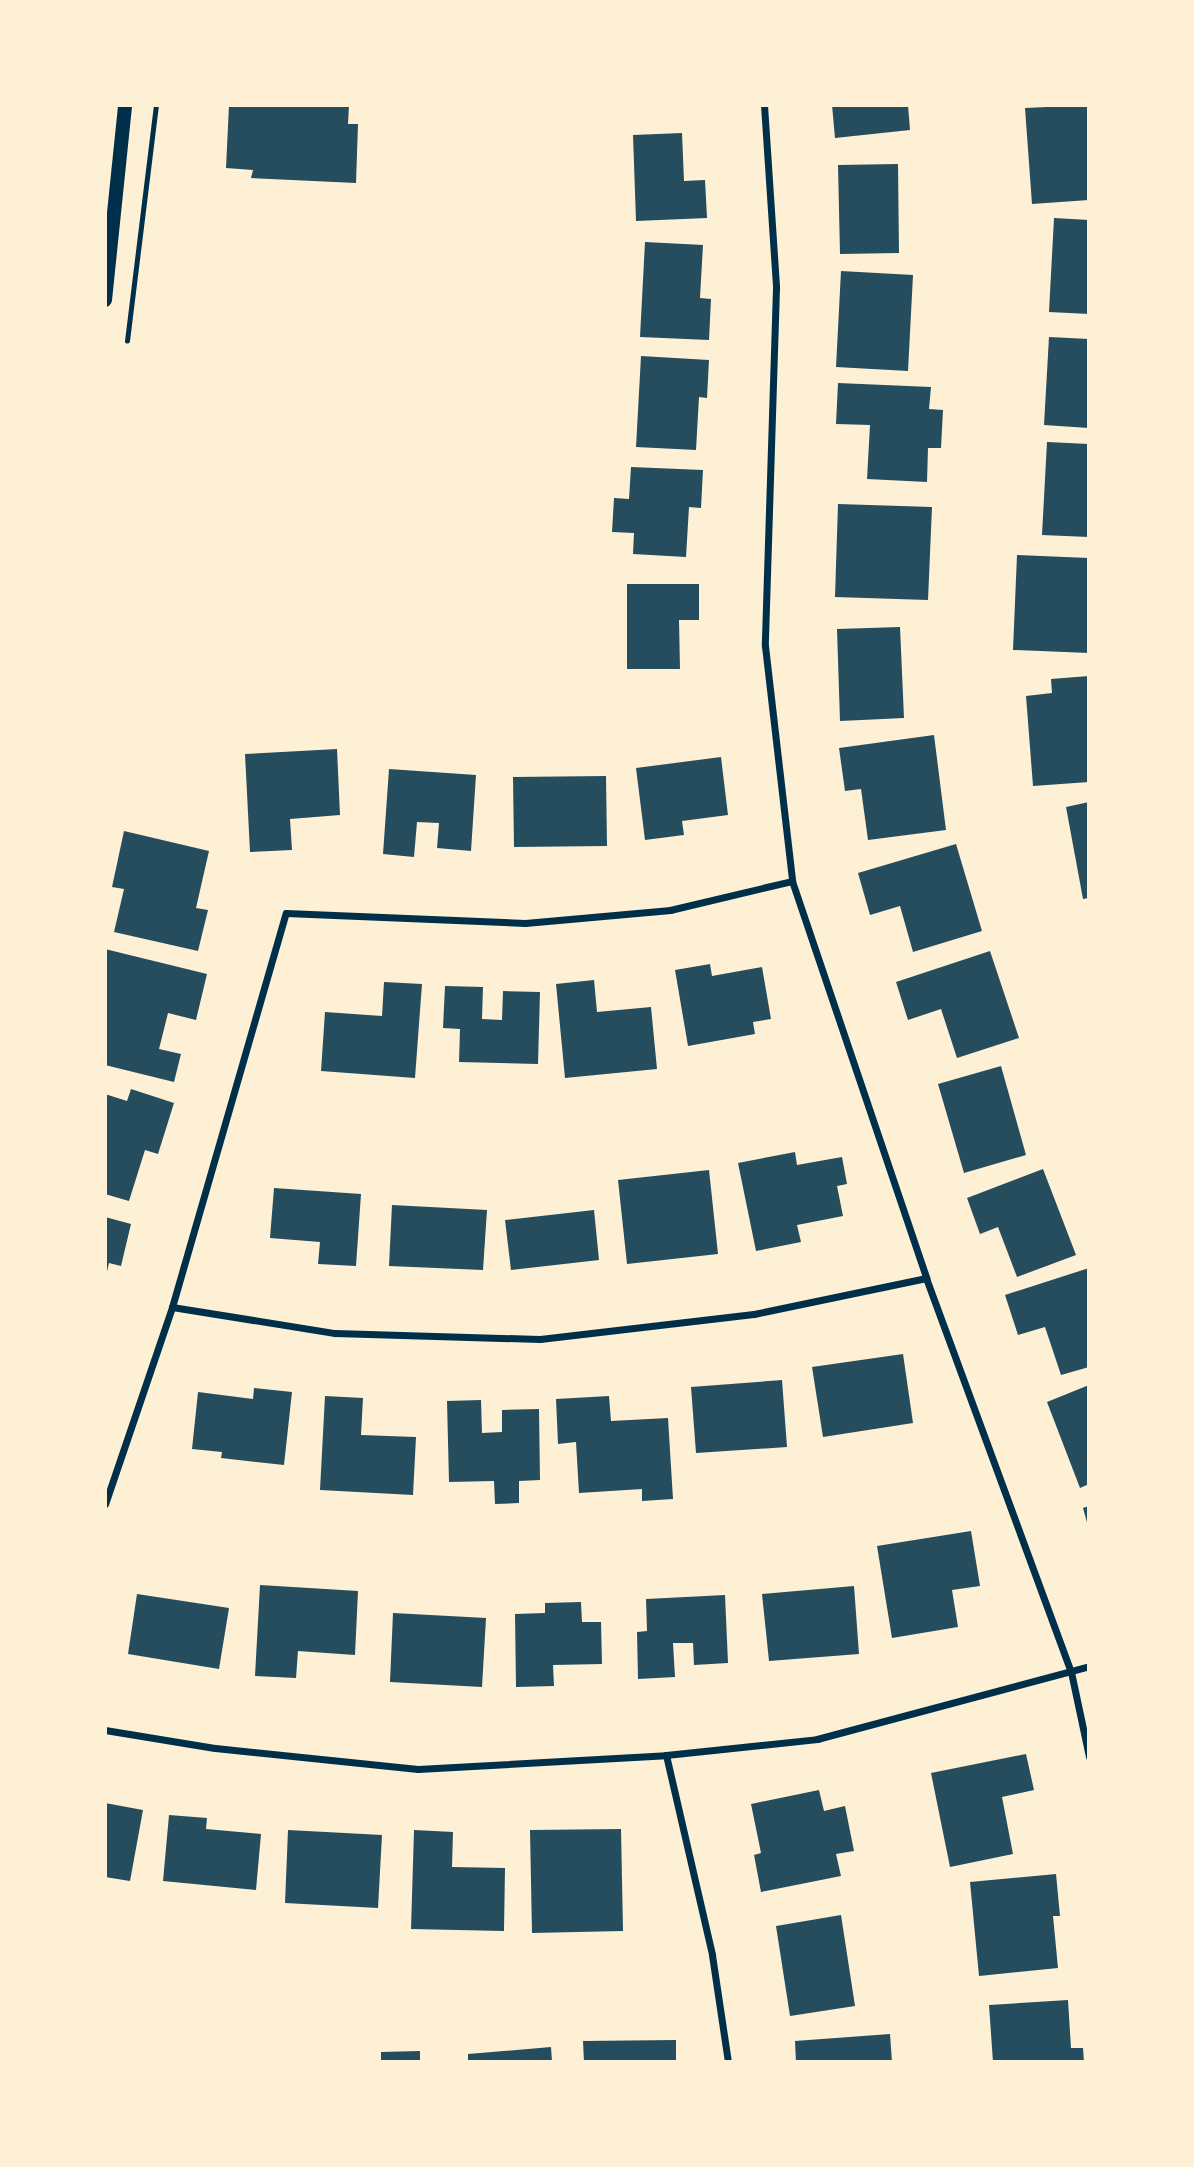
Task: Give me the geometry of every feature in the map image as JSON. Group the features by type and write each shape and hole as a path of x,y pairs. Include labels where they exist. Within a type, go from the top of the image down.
{"main road":[{"path":"105,300 125,105"}],"street":[{"path":"764,105 776,288 765,646 792,881 926,1278 1072,1671 1089,1757"},
{"path":"105,1504 172,1307 286,913 525,923 670,911 792,881"},
{"path":"172,1307 335,1333 540,1339 754,1314 926,1278"},
{"path":"105,1730 215,1748 418,1769 666,1755 817,1739 1089,1666"},
{"path":"666,1755 712,1955 728,2062"}],"path":[{"path":"127,341 156,105"}],"building":[{"path":"229,105 349,105 348,124 358,124 356,183 251,178 253,170 226,168"},
{"path":"832,105 908,105 910,130 835,138"},
{"path":"1089,105 1089,200 1032,204 1025,108"},
{"path":"682,133 684,181 705,180 707,218 636,221 633,135"},
{"path":"898,164 899,253 840,254 838,165"},
{"path":"1054,218 1089,220 1089,314 1049,312"},
{"path":"645,242 703,245 700,298 711,299 709,340 640,337"},
{"path":"841,271 913,275 908,371 836,367"},
{"path":"1049,337 1089,339 1089,428 1044,425"},
{"path":"641,356 709,360 707,398 699,397 696,450 636,447"},
{"path":"838,383 931,387 929,409 943,410 941,448 928,448 927,482 867,479 870,425 836,424"},
{"path":"1047,442 1089,444 1089,537 1042,535"},
{"path":"631,467 703,470 701,508 689,507 686,557 633,554 634,533 612,532 614,498 629,499"},
{"path":"838,504 932,507 928,600 835,597"},
{"path":"1017,555 1089,558 1089,653 1013,650"},
{"path":"627,584 699,584 699,620 679,620 680,669 627,669"},
{"path":"900,627 904,718 840,721 837,629"},
{"path":"1089,676 1089,782 1033,786 1026,696 1052,693 1051,679"},
{"path":"934,735 946,830 868,840 861,789 845,791 839,748"},
{"path":"337,749 340,815 290,819 292,850 250,852 245,754"},
{"path":"721,757 728,815 682,821 684,835 645,840 636,768"},
{"path":"389,769 476,775 471,851 437,848 439,823 417,822 414,857 383,854"},
{"path":"606,776 607,846 514,847 513,777"},
{"path":"1089,802 1089,898 1083,899 1066,807"},
{"path":"124,831 209,851 196,908 208,910 198,951 114,932 124,889 112,887"},
{"path":"956,844 982,931 913,952 900,906 870,915 858,873"},
{"path":"105,949 207,974 196,1020 168,1013 159,1049 181,1054 174,1082 105,1065"},
{"path":"990,951 1019,1038 957,1058 941,1009 908,1020 896,982"},
{"path":"710,964 712,976 762,967 771,1019 753,1022 755,1034 688,1046 675,970"},
{"path":"594,980 597,1012 651,1007 657,1069 565,1078 556,984"},
{"path":"384,982 422,984 415,1078 321,1071 325,1012 382,1016"},
{"path":"445,986 483,987 482,1019 502,1020 503,991 540,992 538,1064 459,1062 460,1029 443,1028"},
{"path":"1001,1066 1026,1155 964,1173 938,1084"},
{"path":"131,1089 174,1103 158,1154 145,1150 129,1201 105,1194 105,1094 127,1101"},
{"path":"795,1152 797,1165 842,1157 847,1184 837,1186 843,1216 797,1225 801,1242 756,1251 738,1163"},
{"path":"1043,1169 1076,1255 1017,1277 998,1227 980,1234 967,1198"},
{"path":"709,1170 718,1254 627,1264 618,1180"},
{"path":"274,1188 361,1194 356,1266 318,1264 320,1242 270,1238"},
{"path":"392,1205 487,1210 483,1270 389,1266"},
{"path":"594,1210 599,1260 511,1270 505,1220"},
{"path":"105,1217 131,1224 121,1266 109,1263 106,1276"},
{"path":"1089,1268 1089,1367 1061,1375 1045,1327 1018,1335 1005,1295"},
{"path":"903,1354 913,1423 823,1437 812,1367"},
{"path":"782,1380 787,1447 696,1453 691,1387"},
{"path":"1089,1385 1089,1484 1080,1488 1047,1402"},
{"path":"254,1388 292,1392 284,1465 221,1458 222,1452 192,1449 198,1392 253,1399"},
{"path":"325,1396 363,1398 361,1435 416,1437 413,1495 320,1490"},
{"path":"609,1396 611,1421 668,1418 673,1499 642,1501 642,1489 579,1493 576,1442 558,1444 556,1399"},
{"path":"481,1400 482,1433 502,1432 502,1410 539,1409 540,1480 519,1481 519,1503 495,1504 494,1481 449,1482 447,1401"},
{"path":"1089,1506 1089,1526 1088,1526 1083,1508"},
{"path":"971,1531 980,1586 952,1590 958,1627 892,1638 877,1546"},
{"path":"260,1585 358,1591 355,1655 298,1651 296,1678 255,1676"},
{"path":"854,1586 859,1654 769,1661 762,1594"},
{"path":"137,1594 229,1608 219,1669 128,1654"},
{"path":"725,1595 728,1663 694,1665 693,1643 673,1643 675,1677 638,1679 637,1632 647,1631 646,1599"},
{"path":"581,1602 582,1622 601,1622 602,1664 553,1665 554,1686 516,1687 515,1614 545,1613 545,1603"},
{"path":"393,1613 486,1618 482,1687 390,1682"},
{"path":"1026,1754 1034,1790 1002,1797 1013,1854 950,1867 931,1773"},
{"path":"819,1790 824,1811 845,1806 854,1851 836,1854 841,1876 761,1892 754,1855 761,1853 751,1804"},
{"path":"105,1803 143,1810 130,1881 105,1877"},
{"path":"169,1815 207,1818 206,1829 261,1834 256,1890 163,1881"},
{"path":"621,1829 623,1931 532,1933 530,1830"},
{"path":"288,1830 382,1835 378,1908 285,1903"},
{"path":"414,1830 453,1832 452,1867 505,1868 504,1931 411,1929"},
{"path":"1056,1874 1060,1916 1053,1916 1058,1968 979,1976 970,1882"},
{"path":"841,1915 855,2006 790,2016 776,1926"},
{"path":"1068,2000 1071,2048 1083,2048 1084,2062 993,2062 989,2005"},
{"path":"890,2034 892,2062 796,2062 795,2041"},
{"path":"676,2040 676,2062 584,2062 583,2041"},
{"path":"551,2047 552,2062 468,2062 468,2054"},
{"path":"420,2051 420,2062 381,2062 381,2052"}]}
